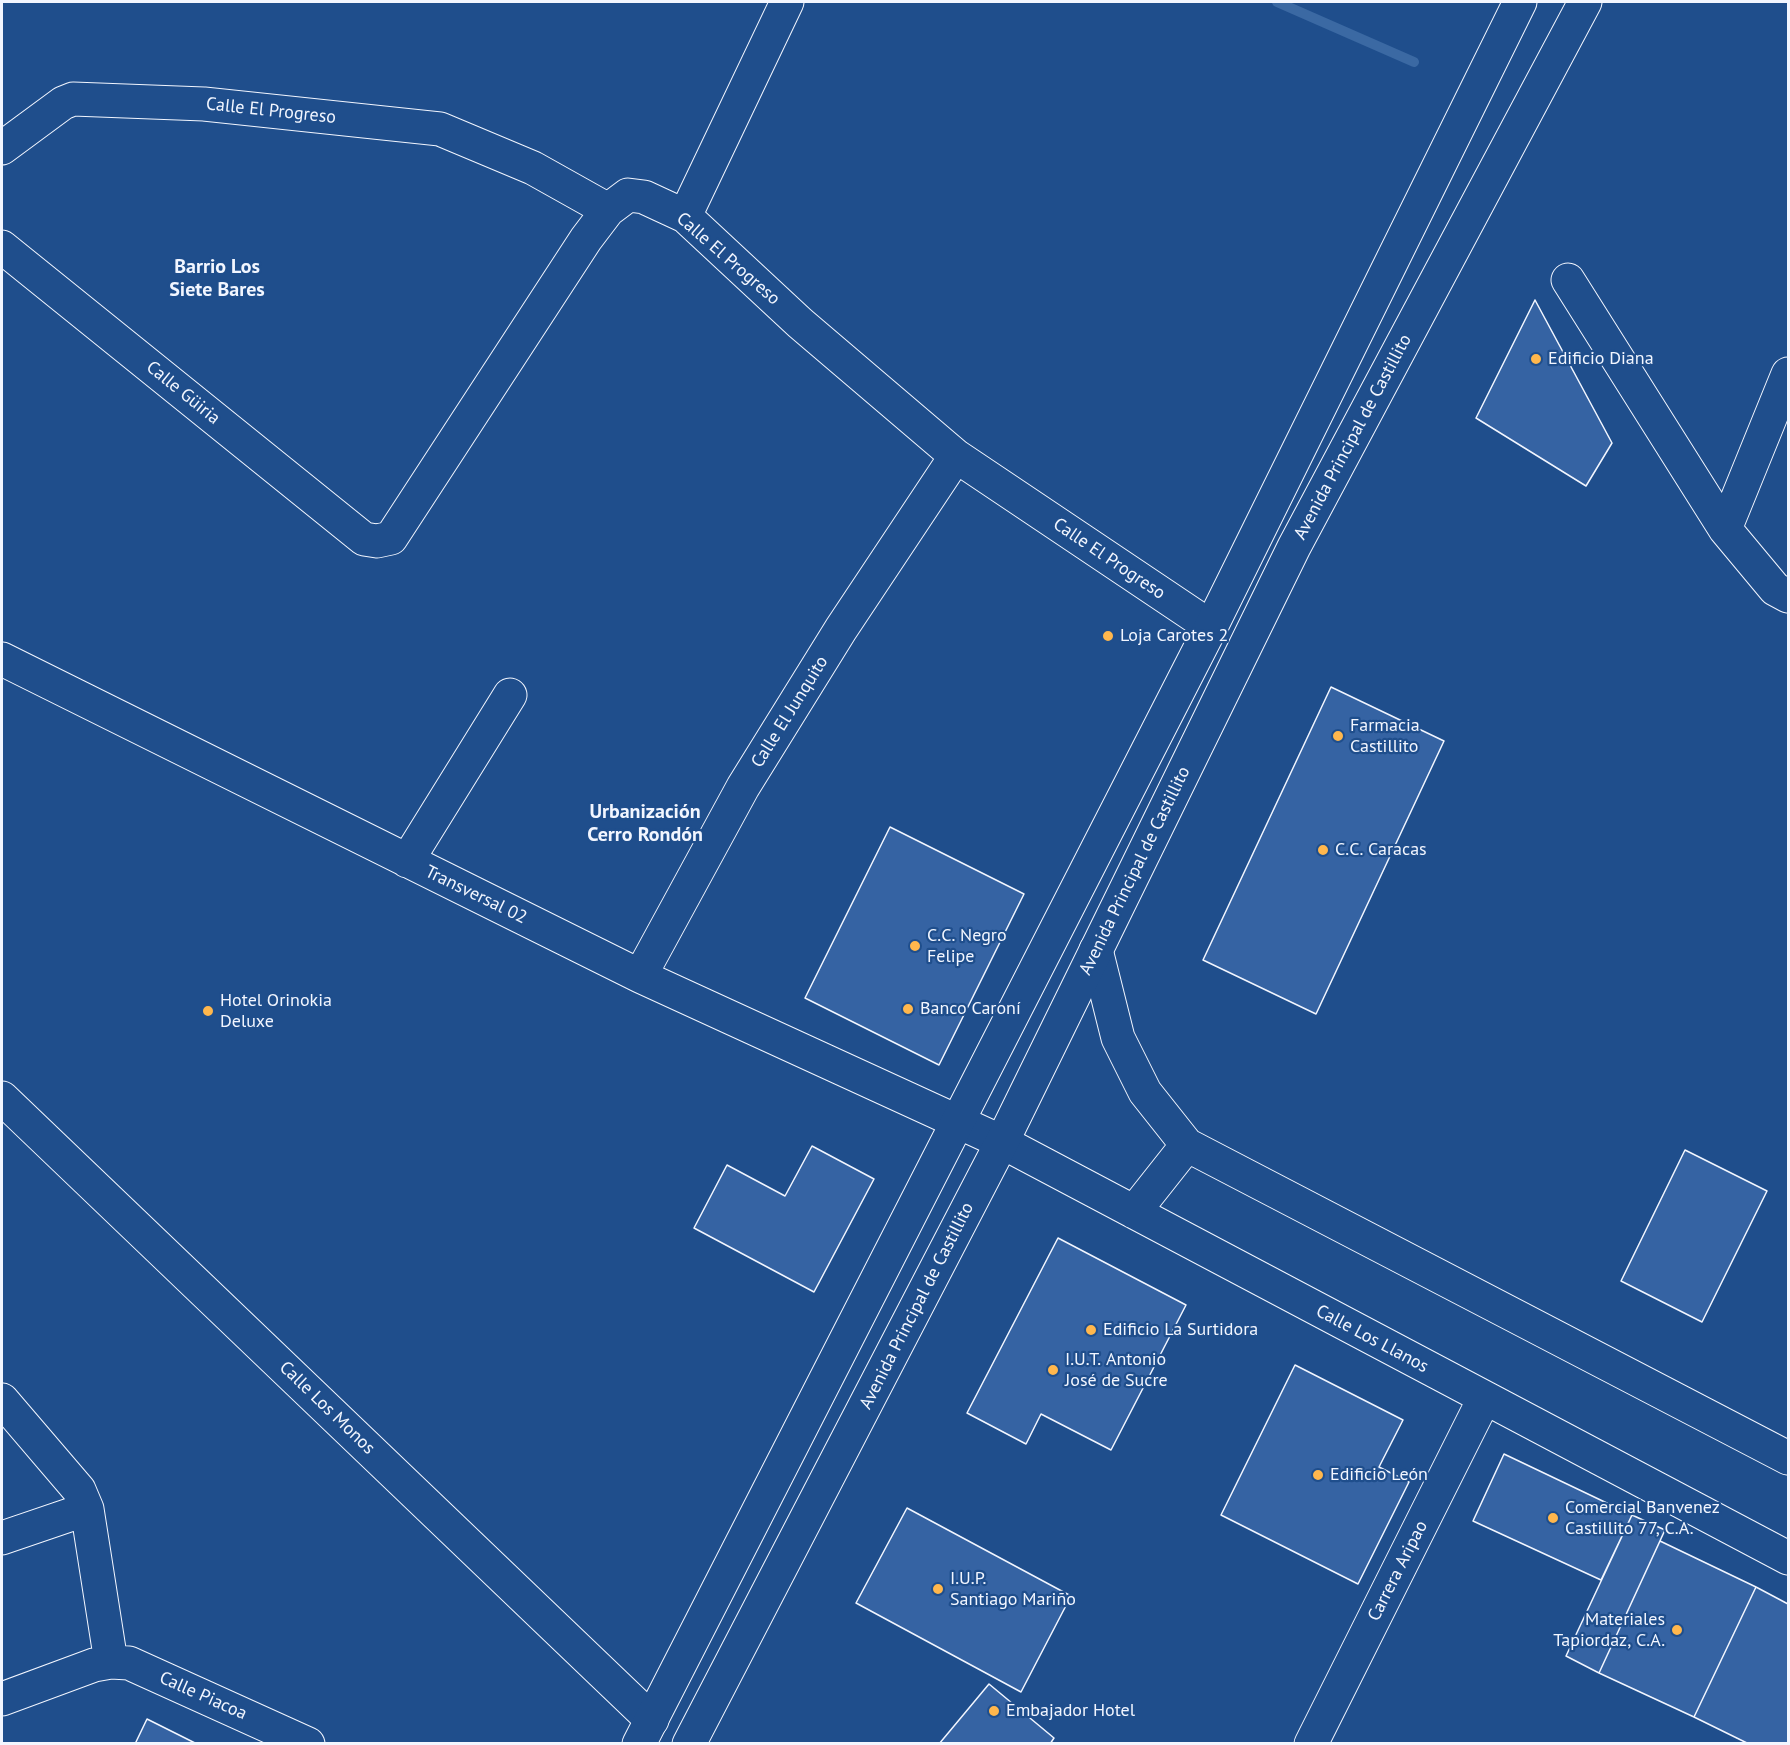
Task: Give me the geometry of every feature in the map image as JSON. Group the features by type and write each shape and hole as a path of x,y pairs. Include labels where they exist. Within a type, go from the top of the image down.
{"street":[{"path":"685,216 787,2"},
{"path":"646,1731 1211,627 1520,2"},
{"name":"Avenida Principal de Castillito","path":"689,1743 1002,1142 1294,547 1585,2"},
{"name":"Calle El Progreso","path":"2,148 63,103 73,99 240,108 440,129 533,168 608,210 628,195 635,195 685,216 800,323 956,456 1211,627"},
{"name":"Calle Güiria","path":"2,247 364,539 377,542 391,538 586,239 608,210"},
{"path":"1569,280 1725,529 1775,589 1788,596"},
{"path":"1725,529 1788,374"},
{"name":"Calle El Junquito","path":"640,976 743,788 841,629 956,456"},
{"name":"Transversal 02","path":"2,659 640,976 957,1120"},
{"path":"407,861 510,695"},
{"path":"1096,950 1118,1038 1144,1092 1187,1145 1788,1458"},
{"name":"Calle Los Monos","path":"2,1098 646,1731"},
{"name":"Calle Los Llanos","path":"957,1120 1788,1558"},
{"path":"1134,1212 1187,1145"},
{"name":"Carrera Aripao","path":"1311,1743 1484,1399"},
{"path":"2,1400 79,1490 87,1509 102,1664 2,1699"},
{"path":"2,1538 87,1509"},
{"name":"Calle Piacoa","path":"102,1664 129,1663 308,1743"}],"building":[{"name":"Edificio Diana","path":"1535,300 1612,443 1586,486 1476,418"},
{"name":"C.C. Caracas","path":"1331,687 1444,741 1316,1014 1203,960"},
{"name":"C.C. Negro Felipe","path":"890,827 1024,894 939,1065 805,998"},
{"path":"812,1146 874,1179 814,1292 694,1228 727,1165 785,1196"},
{"path":"1685,1150 1767,1191 1702,1322 1621,1281"},
{"name":"Edificio La Surtidora","path":"1058,1238 1186,1305 1111,1450 1041,1414 1026,1444 967,1413"},
{"name":"Edificio León","path":"1295,1365 1403,1420 1379,1467 1409,1482 1358,1584 1221,1515"},
{"name":"Comercial Banvenez Castillito 77, C.A.","path":"1504,1454 1632,1515 1601,1580 1473,1521"},
{"path":"907,1508 1071,1596 1021,1692 856,1603"},
{"path":"1632,1515 1665,1530 1599,1673 1566,1656"},
{"name":"Materiales Tapiordaz, C.A.","path":"1660,1541 1756,1587 1694,1717 1599,1673"},
{"path":"1756,1587 1788,1604 1788,1744 1749,1744 1694,1717"},
{"name":"Embajador Hotel","path":"989,1684 1054,1738 1050,1744 939,1744"},
{"path":"147,1719 197,1744 135,1744"}],"waterway":[{"path":"1277,2 1414,62"}],"place":[{"name":"Edificio Diana","path":"1536,359"},
{"name":"Loja Carotes 2","path":"1108,636"},
{"name":"Farmacia Castillito","path":"1338,736"},
{"name":"C.C. Caracas","path":"1323,850"},
{"name":"C.C. Negro Felipe","path":"915,946"},
{"name":"Banco Caroní","path":"908,1009"},
{"name":"Hotel Orinokia Deluxe","path":"208,1011"},
{"name":"Edificio La Surtidora","path":"1091,1330"},
{"name":"I.U.T. Antonio José de Sucre","path":"1053,1370"},
{"name":"Edificio León","path":"1318,1475"},
{"name":"Comercial Banvenez Castillito 77, C.A.","path":"1553,1518"},
{"name":"I.U.P. Santiago Mariño","path":"938,1589"},
{"name":"Materiales Tapiordaz, C.A.","path":"1677,1630"},
{"name":"Embajador Hotel","path":"994,1711"}],"district":[{"name":"Barrio Los Siete Bares","path":"217,278"},
{"name":"Urbanización Cerro Rondón","path":"645,824"}]}
